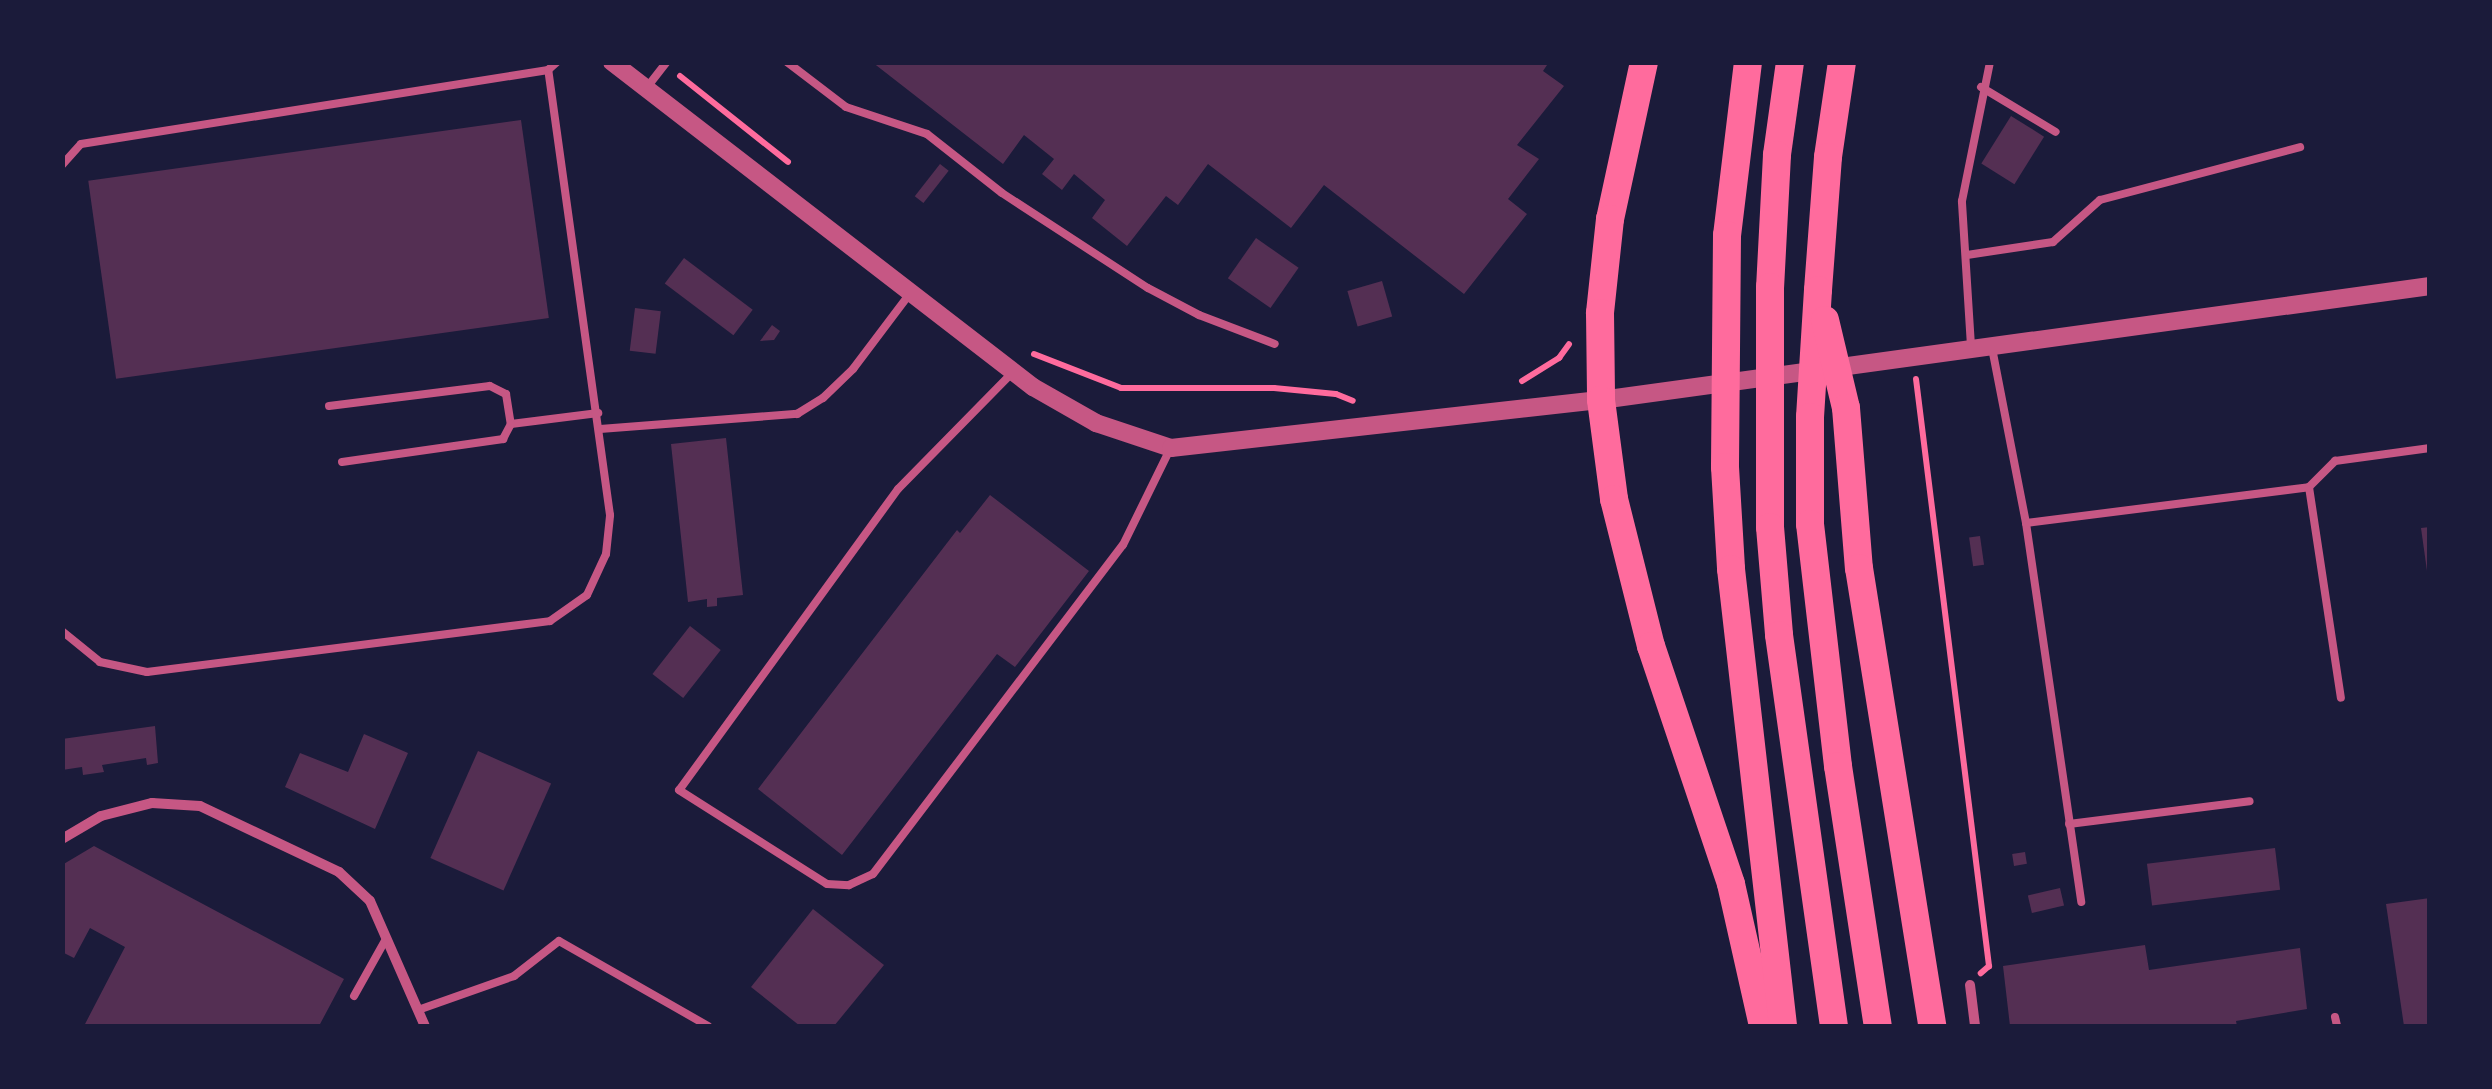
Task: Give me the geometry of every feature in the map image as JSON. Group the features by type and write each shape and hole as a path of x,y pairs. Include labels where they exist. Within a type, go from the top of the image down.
{"highway":[{"path":"1644,62 1610,219 1601,324 1601,400 1614,498 1651,646 1732,884 1763,1026"},
{"path":"1748,62 1728,235 1725,467 1734,589 1783,1026"},
{"path":"1790,62 1778,155 1770,287 1770,527 1779,635 1834,1026"},
{"path":"1842,62 1828,158 1818,290 1810,416 1810,524 1838,766 1878,1026"},
{"path":"1818,290 1846,408 1859,568 1932,1026"}],"street":[{"path":"612,62 1014,372 1096,423 1171,448 1281,440 1601,400 1991,343 2430,286"},
{"path":"62,839 101,816 152,804 200,806 340,872 370,901 425,1026"},
{"path":"1970,984 1976,1026"}],"lane":[{"path":"62,165 81,144 548,70 558,62"},
{"path":"787,62 846,107 927,134 1002,193 1148,288 1199,314 1275,344"},
{"path":"1971,346 1962,201 1981,87 1990,62"},
{"path":"646,89 666,64"},
{"path":"62,631 100,662 147,672 550,621 587,595 606,554 610,515 548,70"},
{"path":"1981,87 2056,132"},
{"path":"1966,255 2053,242 2100,200 2300,147"},
{"path":"600,429 798,414 823,398 853,369 911,292"},
{"path":"1991,343 2026,523 2081,902"},
{"path":"1014,372 898,489 679,790 827,884 849,885 873,874 1122,545 1171,448"},
{"path":"329,406 490,386 506,394 511,424 503,439 342,462"},
{"path":"511,424 598,413"},
{"path":"2026,523 2309,487 2336,461 2430,448"},
{"path":"2309,487 2341,698"},
{"path":"2069,824 2250,801"},
{"path":"354,996 388,935"},
{"path":"418,1010 514,976 559,940 708,1026"}],"path":[{"path":"666,64 801,172"},
{"path":"1508,384 1527,380 1559,358 1582,326 1601,324"},
{"path":"1026,351 1121,388 1274,388 1336,394 1371,409"},
{"path":"1913,354 1989,966 1970,984"}],"building":[{"path":"872,62 1549,62 1543,71 1564,86 1517,145 1539,159 1508,199 1527,214 1464,294 1324,185 1291,228 1208,164 1178,205 1166,196 1127,246 1092,218 1105,200 1074,174 1062,190 1042,174 1054,159 1024,135 1003,164"},
{"path":"2011,116 2044,137 2014,184 1981,163"},
{"path":"521,120 549,318 116,379 88,181"},
{"path":"940,164 949,171 923,203 915,196"},
{"path":"1256,238 1299,268 1270,308 1228,278"},
{"path":"684,258 753,310 733,335 665,284"},
{"path":"1382,281 1392,317 1358,326 1347,291"},
{"path":"635,308 661,311 656,354 630,351"},
{"path":"772,325 780,331 774,340 760,341"},
{"path":"726,438 743,595 717,598 717,606 707,607 707,599 688,602 671,444"},
{"path":"990,495 1089,571 1015,667 997,654 842,855 758,789 957,530 960,533"},
{"path":"2430,527 2430,571 2427,571 2421,528"},
{"path":"1980,536 1984,565 1973,566 1969,538"},
{"path":"690,626 721,650 683,698 652,674"},
{"path":"155,726 158,763 147,765 146,758 102,765 104,772 83,775 82,767 62,770 62,739"},
{"path":"364,734 408,753 375,829 285,787 300,753 348,772"},
{"path":"478,751 551,784 503,890 430,858"},
{"path":"94,846 344,979 319,1026 84,1026 125,947 90,928 74,958 62,952 62,865"},
{"path":"2275,848 2280,890 2152,905 2147,864"},
{"path":"2025,852 2027,864 2014,866 2012,854"},
{"path":"2060,888 2064,906 2032,913 2028,895"},
{"path":"2430,898 2430,1026 2404,1026 2386,904"},
{"path":"813,909 884,965 834,1026 800,1026 751,987"},
{"path":"2145,945 2149,970 2300,948 2307,1009 2236,1021 2237,1026 2010,1026 2003,966"}]}
